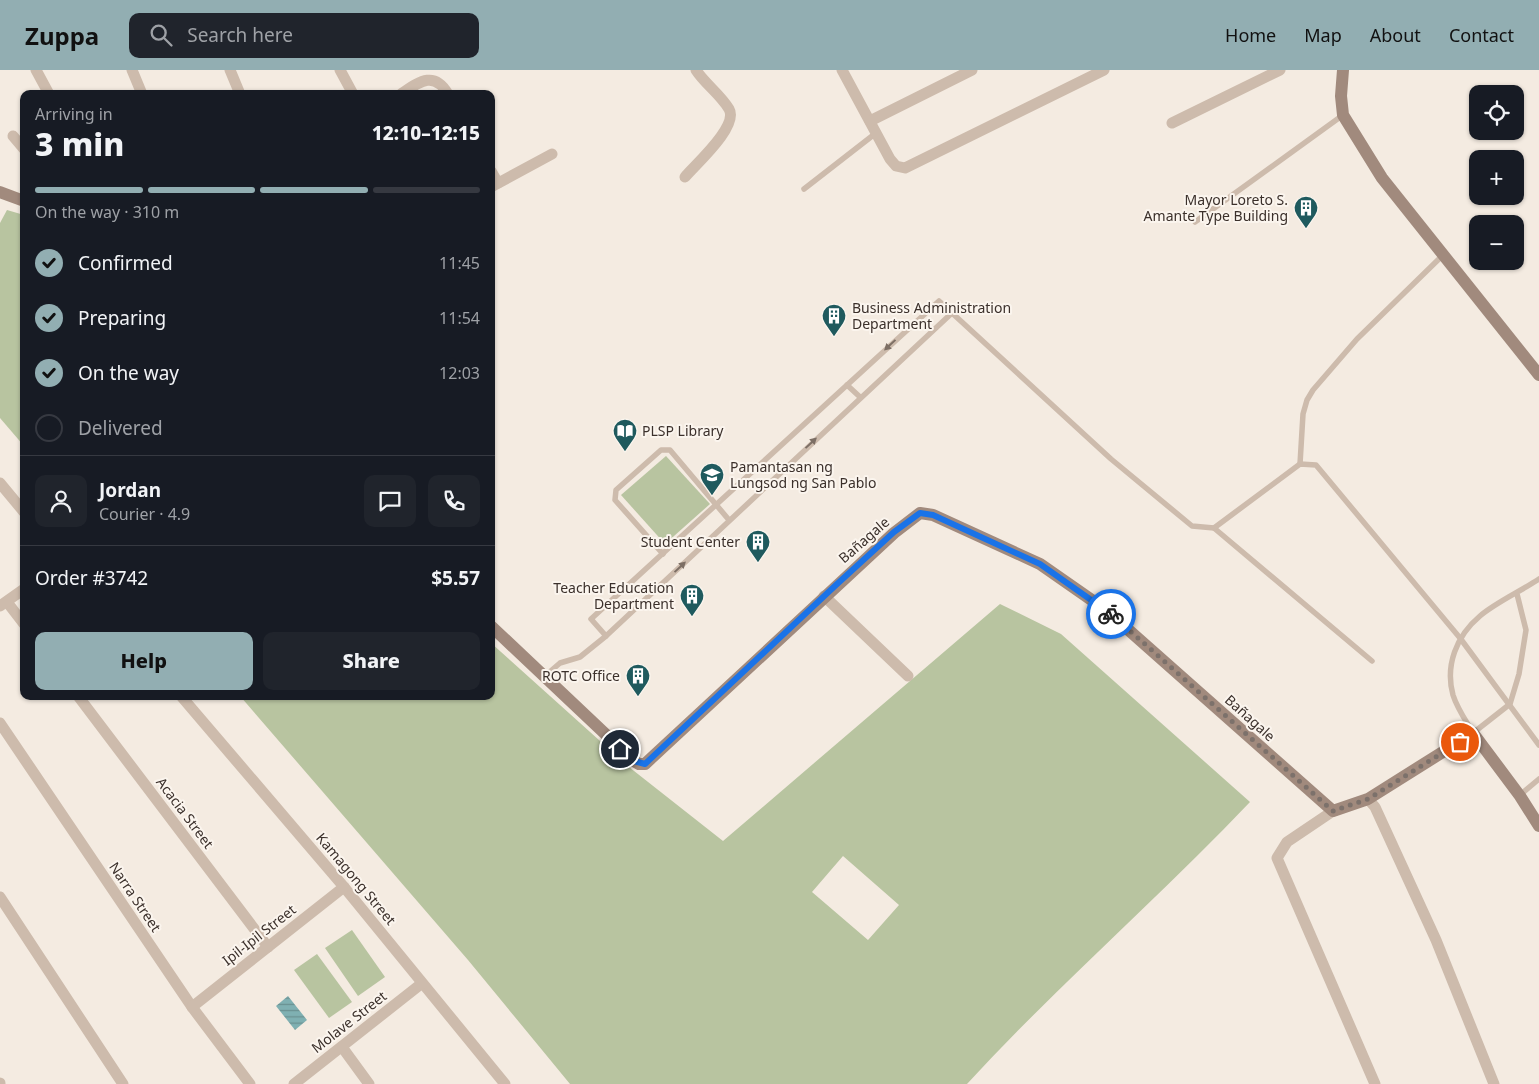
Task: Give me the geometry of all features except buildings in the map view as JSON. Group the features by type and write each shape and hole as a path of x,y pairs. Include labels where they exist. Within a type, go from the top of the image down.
{"street":[{"path":"36,70 47,90"},
{"path":"132,70 140,90"},
{"path":"230,70 238,90"},
{"path":"340,70 351,90"},
{"path":"685,177 727,129 731,118 730,110 696,70"},
{"path":"843,70 876,133 896,166 905,168 913,166 1104,70"},
{"path":"870,121 972,70"},
{"path":"1172,123 1280,70"},
{"path":"1343,70 1340,96 1342,115 1382,178 1442,256 1539,375"},
{"path":"407,90 421,81 432,79 443,84 446,90"},
{"path":"13,136 20,144"},
{"path":"495,185 552,154"},
{"path":"0,192 20,200"},
{"path":"0,483 20,507"},
{"name":"Bañagale","path":"495,630 634,761 645,764 894,532 920,513 933,515 1040,564 1106,610 1333,811"},
{"path":"20,592 4,604 20,620"},
{"path":"824,596 908,676"},
{"name":"Acacia Street","path":"81,700 268,947"},
{"name":"Kamagong Street","path":"184,700 344,887 421,984 505,1084"},
{"name":"Narra Street","path":"0,723 192,1007 250,1084"},
{"path":"1375,1084 1277,858 1287,842 1333,811 1368,799 1473,733 1520,796 1539,826"},
{"path":"1368,799 1374,807 1436,940 1494,1084"},
{"name":"Ipil-Ipil Street","path":"192,1007 344,887"},
{"path":"0,897 123,1084"},
{"name":"Molave Street","path":"294,1084 421,984"},
{"path":"342,1047 369,1084"}],"lane":[{"path":"1195,222 1342,115"},
{"path":"804,189 876,133"},
{"path":"1300,464 1303,414 1307,400 1313,390 1357,339 1442,256"},
{"path":"606,636 591,620 939,300 1111,459 1192,526 1214,528 1372,661"},
{"path":"543,677 560,663 580,656 606,636 953,312"},
{"path":"847,385 860,397"},
{"path":"663,554 615,500 616,490 661,450 670,450 729,520"},
{"path":"1214,528 1300,464 1316,465 1460,638 1539,745"},
{"path":"1517,594 1526,630 1519,674 1510,704 1473,733 1454,697 1449,676 1451,658 1460,638 1480,616 1539,579"},
{"path":"1520,796 1539,779"}],"green space":[{"path":"7,210 20,214 20,441 0,418 0,223"},
{"path":"666,456 710,504 665,544 621,495"},
{"path":"1000,604 1061,634 1250,802 1180,873 1036,1012 967,1084 570,1084 468,960 243,700 495,700 495,647 629,767 723,841","holes":["843,856 899,905 868,940 812,892"]},
{"path":"352,930 385,977 358,996 325,948"},
{"path":"317,954 352,1002 329,1018 294,970"}],"water":[{"path":"288,996 307,1020 295,1030 276,1006"}],"way so far":[{"path":"1111,614 1333,811 1368,799 1460,742"}],"place":[{"name":"Mayor Loreto S. Amante Type Building","path":"1306,229"},
{"name":"Business Administration Department","path":"834,337"},
{"name":"PLSP Library","path":"625,452"},
{"name":"Pamantasan ng Lungsod ng San Pablo","path":"712,496"},
{"name":"Student Center","path":"758,563"},
{"name":"Teacher Education Department","path":"692,617"},
{"name":"ROTC Office","path":"638,697"}],"route":[{"path":"620,749 639,764 645,764 894,532 920,513 933,515 1040,564 1111,614"}]}
